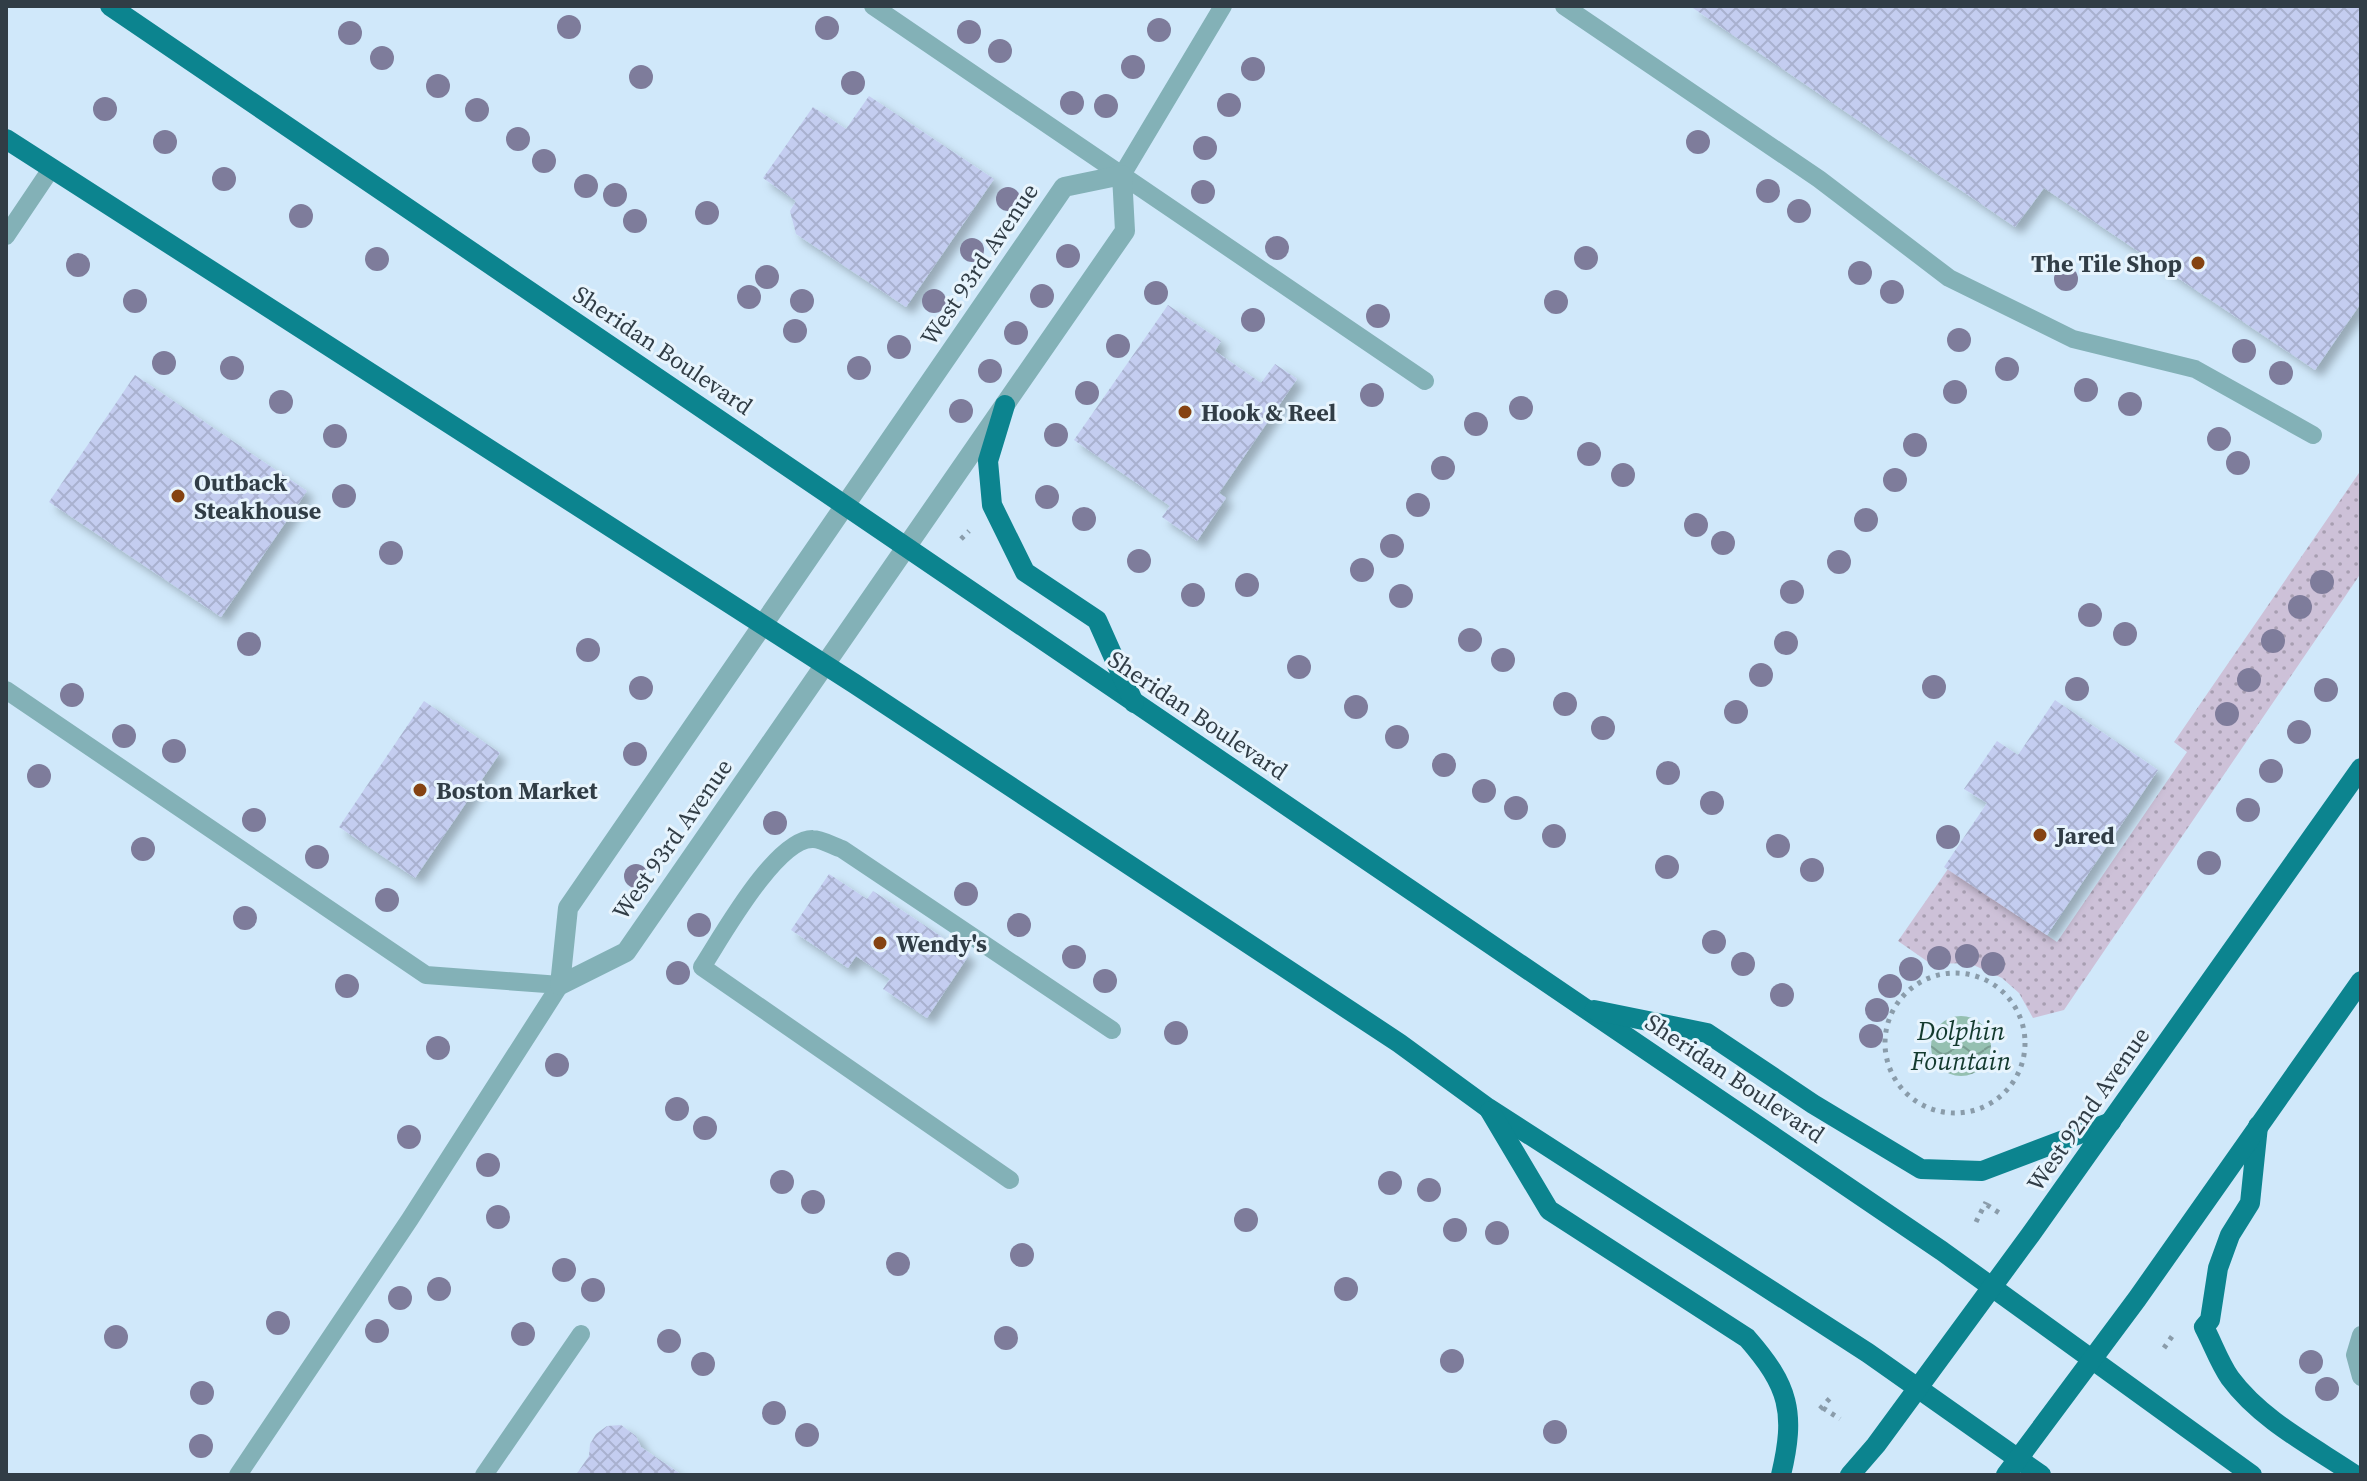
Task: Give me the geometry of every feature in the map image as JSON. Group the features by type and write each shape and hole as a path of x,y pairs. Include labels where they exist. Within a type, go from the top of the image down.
{"main road":[{"name":"Sheridan Boulevard","path":"110,6 1992,1287 2252,1475"},
{"path":"6,139 825,664 1399,1043 1488,1108 1868,1353 2012,1467 2041,1475"},
{"path":"1005,405 988,461 992,505 1025,572 1097,620 1134,703"},
{"name":"West 92nd Avenue","path":"1850,1475 1992,1287 2361,768"},
{"path":"2012,1467 2361,981"},
{"path":"1585,1008 1707,1033 1813,1104 1921,1169 1982,1171 2111,1122"},
{"path":"1488,1108 1549,1210 1747,1338 1768,1362 1783,1387 1789,1407 1790,1429 1781,1475"},
{"path":"2258,1125 2250,1203 2230,1235 2218,1268 2210,1320 2204,1327 2228,1375 2244,1396 2355,1475"}],"street":[{"name":"West 93rd Avenue","path":"1122,175 1125,231 626,952 560,985 568,908 1064,187 1122,175"}],"lane":[{"path":"873,6 1425,381"},
{"path":"1122,175 1223,6"},
{"path":"1564,6 1819,179 1949,278 2073,339 2195,369 2313,435"},
{"path":"6,236 51,169"},
{"path":"6,690 426,975 560,985 410,1219 238,1475"},
{"path":"1010,1180 702,967 768,869 790,847 812,839 842,849 1112,1030"},
{"path":"484,1475 581,1334"},
{"path":"2361,1335 2355,1355 2361,1377"}],"path":[{"path":"1939,973 1970,973 1999,986 2019,1011 2026,1041 2019,1073 2000,1098 1971,1112 1940,1112 1912,1099 1891,1074 1884,1044 1891,1012 1910,987 1939,973"},
{"path":"1976,1222 1986,1204 2001,1214"},
{"path":"2161,1324 2174,1333 2164,1348"},
{"path":"1833,1395 1823,1408 1840,1419"}],"shaded area":[{"path":"2361,470 2361,573 2064,1010 2033,1018 2019,993 2002,978 1969,963 1931,964 1898,941 1948,869 2057,942 2187,752 2174,742"}],"water":[{"name":"Dolphin Fountain","path":"1961,1016 1972,1018 1982,1025 1989,1035 1989,1057 1982,1067 1972,1074 1961,1076 1950,1074 1940,1067 1933,1057 1931,1046 1933,1035 1940,1025 1950,1018"}],"building":[{"path":"1690,6 2356,6 2361,10 2361,303 2315,370 2044,188 2015,227"},
{"path":"869,96 994,179 906,307 796,234 790,211 796,201 763,178 813,107 846,129"},
{"name":"Hook & Reel","path":"1168,305 1221,341 1215,351 1261,383 1275,364 1297,379 1219,493 1226,498 1197,541 1162,517 1170,506 1074,440"},
{"name":"Outback Steakhouse","path":"135,375 307,491 221,617 49,502"},
{"name":"Jared","path":"2055,700 2158,770 2047,935 1944,867 1987,803 1964,789 1997,741 2018,755"},
{"name":"Boston Market","path":"424,701 500,753 415,878 339,827"},
{"name":"Wendy's","path":"829,874 867,899 873,891 969,955 927,1018 883,989 890,979 856,956 848,968 791,930"},
{"path":"621,1425 636,1436 641,1447 682,1475 576,1475 589,1456 590,1444 596,1434 607,1426"}],"place":[{"name":"The Tile Shop","path":"2198,263"},
{"name":"Hook & Reel","path":"1185,412"},
{"name":"Outback Steakhouse","path":"178,496"},
{"name":"Boston Market","path":"420,790"},
{"name":"Jared","path":"2040,835"},
{"name":"Wendy's","path":"880,943"}]}
